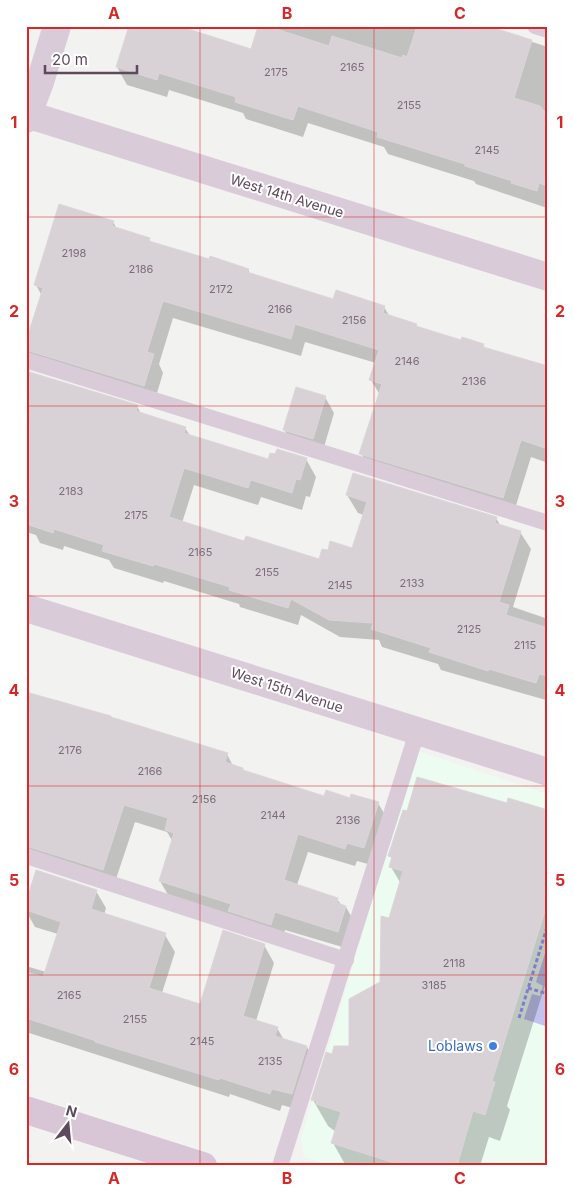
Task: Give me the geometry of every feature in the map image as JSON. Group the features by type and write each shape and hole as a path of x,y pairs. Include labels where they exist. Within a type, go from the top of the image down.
{"main road":[{"path":"26,1110 203,1166"}],"street":[{"path":"27,116 40,82 57,26"},
{"name":"West 14th Avenue","path":"27,116 548,277"},
{"name":"West 15th Avenue","path":"26,608 548,772"}],"lane":[{"path":"535,26 548,30"},
{"path":"26,360 548,523"},
{"path":"280,1166 417,732"},
{"path":"26,856 346,960"}],"path":[{"path":"519,1018 548,924"},
{"path":"528,988 548,994"}],"shaded area":[{"path":"417,751 548,794 548,1166 331,1166 304,1157 301,1139"},
{"path":"548,944 548,1027 524,1019 532,994 540,996 543,986 536,982"}],"building":[{"path":"129,26 179,26 251,49 258,26 267,26 329,46 332,36 402,58 403,55 407,57 417,26 488,26 532,40 514,98 540,106 548,113 548,186 539,183 537,191 511,183 512,181 465,166 465,164 377,137 378,132 298,106 293,120 235,102 236,97 159,73 157,80 116,67"},
{"path":"59,204 114,221 112,226 150,238 149,241 209,259 210,256 249,269 247,272 333,299 336,290 385,306 383,313 417,324 416,326 461,340 462,337 484,344 483,347 548,366 548,449 521,440 503,498 359,454 382,384 369,380 379,350 295,324 291,339 163,301 147,352 154,354 144,386 26,350 26,341 43,288 34,285"},
{"path":"26,371 138,405 136,411 186,427 184,433 268,459 270,453 275,454 277,449 307,458 300,480 296,479 292,493 251,480 248,488 184,468 169,517 244,541 246,536 319,559 322,549 328,550 330,541 352,548 367,502 346,495 353,473 497,517 495,523 521,531 499,602 509,605 506,615 548,628 548,676 539,674 536,683 489,669 488,671 429,652 431,648 371,629 373,623 329,620 291,599 288,608 229,590 230,587 154,564 153,566 102,551 104,545 54,529 53,533 26,524"},
{"path":"296,387 326,396 313,439 283,430"},
{"path":"26,692 111,716 228,753 225,762 243,768 243,770 324,796 326,790 350,798 351,794 379,802 364,848 347,843 345,849 298,834 284,880 338,898 337,903 346,906 338,932 275,912 271,925 228,911 231,904 159,881 174,833 165,830 168,818 124,805 103,870 26,846"},
{"path":"417,777 507,803 508,798 548,810 548,901 492,1081 495,1082 485,1115 473,1111 457,1166 404,1166 331,1143 341,1112 316,1104 317,1101 311,1100 326,1052 332,1054 334,1046 349,1046 349,999 380,982 381,916 389,918 403,871 389,867 392,857 388,856 403,810 407,811"},
{"path":"36,870 97,890 91,909 166,933 149,988 200,1004 223,930 265,944 243,1016 278,1027 275,1036 307,1046 292,1094 272,1089 270,1094 220,1078 219,1080 95,1042 26,1018 26,972 43,977 61,922 26,910 26,902"}],"place":[{"name":"Loblaws","path":"493,1046"}]}
